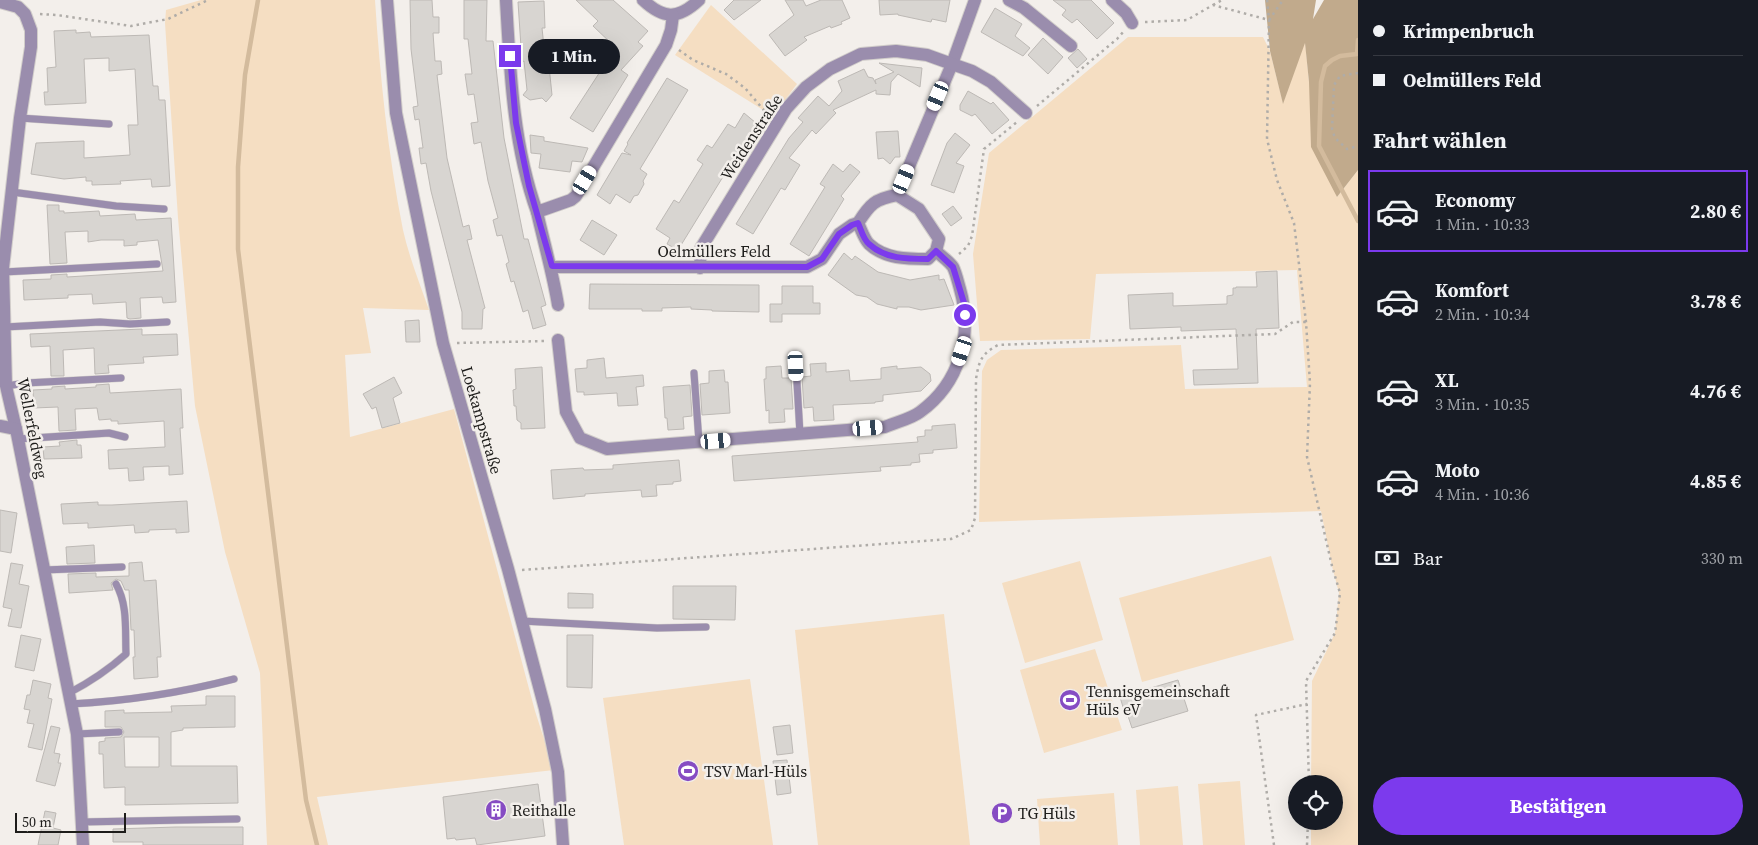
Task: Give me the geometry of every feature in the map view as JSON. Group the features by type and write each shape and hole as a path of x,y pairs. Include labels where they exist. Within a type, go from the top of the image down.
{"street":[{"name":"Loekampstraße","path":"387,0 396,113 443,343 545,709 558,772 563,845"},
{"path":"506,0 516,123 529,186 552,266 558,305"},
{"path":"643,0 654,10 663,14 673,15 688,10 699,0"},
{"path":"897,195 952,64 975,0"},
{"path":"1009,0 1024,8 1070,46"},
{"path":"1112,0 1126,13 1132,22"},
{"path":"0,2 18,7 25,14"},
{"name":"Wellerfeldweg","path":"25,14 31,30 30,46 20,118 4,272 6,386 77,734 82,845"},
{"path":"537,212 571,200 576,196 666,45 673,15"},
{"name":"Weidenstraße","path":"700,268 701,248 786,109 806,87 830,69 861,54 896,50 927,55 972,71 990,82 1026,113"},
{"path":"897,195 919,209 939,238 936,251 928,259 905,259 883,254 867,243 858,223 868,206 882,198 897,195"},
{"name":"Oelmüllers Feld","path":"552,266 807,267 822,259 839,234 858,223"},
{"path":"558,340 566,412 580,438 607,449 885,427 920,412 940,392 955,372 962,351 966,327 964,303 953,267 936,251"},
{"path":"0,426 17,434"}],"lane":[{"path":"20,118 109,124"},
{"path":"12,192 116,206 164,209"},
{"path":"4,272 157,264"},
{"path":"5,328 100,322 130,324 167,322"},
{"path":"796,366 800,434"},
{"path":"694,373 699,442"},
{"path":"6,386 26,383 120,378"},
{"path":"17,434 109,434 125,437"},
{"path":"44,570 122,567"},
{"path":"70,698 126,654 124,608 122,595 116,584"},
{"path":"522,621 658,628 706,627"},
{"path":"70,698 140,699 234,680"},
{"path":"77,734 118,732"},
{"path":"81,822 237,819"}],"path":[{"path":"25,14 57,15 131,26 168,19 208,0"},
{"path":"948,262 968,246 972,236 984,149 1118,39 1132,22 1187,20 1222,0"},
{"path":"1267,0 1269,20 1267,139 1277,180 1294,223 1306,322 1310,383 1308,457 1332,566 1340,593 1335,633 1306,681 1308,775"},
{"path":"1269,20 1283,0"},
{"path":"1213,5 1269,20"},
{"path":"666,45 679,50 693,60 726,74 745,88 776,124"},
{"path":"1358,73 1340,76 1334,85 1332,128 1335,138 1347,149 1358,146"},
{"path":"508,571 951,539 971,530 974,518 976,379 979,362 988,350 998,345 1275,334 1293,322 1306,322"},
{"path":"443,343 558,340"},
{"path":"1274,845 1256,715 1307,704"},
{"path":"1307,845 1308,830"}],"shaded area":[{"path":"201,0 375,0 379,58 393,173 408,250 429,310 363,308 371,353 345,355 350,437 454,409 535,711 554,770 317,797 328,845 267,845 260,673 225,552 195,406 178,218 165,23 166,10"},
{"path":"1265,0 1316,0 1313,19 1324,0 1358,0 1358,170 1337,197 1311,147 1309,82 1305,43 1283,104 1270,51"},
{"path":"711,5 797,84 773,116 675,55"},
{"path":"1128,37 1263,37 1270,51 1283,103 1305,41 1309,82 1337,197 1358,170 1358,845 1311,845 1311,830 1343,830 1343,775 1311,775 1312,681 1335,633 1339,593 1321,511 979,522 982,371 987,360 1001,350 1181,345 1185,389 1307,387 1297,270 1096,274 1090,339 980,341 973,254 989,153"},
{"path":"1271,556 1294,640 1142,682 1119,598"},
{"path":"1080,561 1103,640 1025,663 1002,583"},
{"path":"944,614 970,845 818,845 795,630"},
{"name":"Tennisgemeinschaft Hüls eV","path":"1095,649 1122,730 1044,753 1020,670"},
{"name":"TSV Marl-Hüls","path":"750,679 773,845 624,845 603,698"},
{"path":"1240,781 1245,845 1203,845 1198,784"},
{"path":"1178,786 1183,845 1140,845 1136,790"},
{"path":"1114,793 1118,845 1040,845 1037,799"}],"building":[{"path":"410,0 432,0 433,17 439,17 439,33 433,33 435,61 441,61 442,74 437,75 447,158 463,227 469,225 472,239 467,240 485,308 483,309 482,329 462,329 462,312 431,191 426,163 421,164 419,148 423,148 419,119 415,120 413,107 418,106 411,49"},
{"path":"464,0 487,0 486,41 493,41 504,138 524,239 528,239 546,305 541,307 546,325 533,329 528,310 523,312 514,281 511,282 506,264 509,262 502,235 497,236 493,220 498,218 488,181 481,142 474,144 471,123 478,122 474,94 468,95 465,74 472,74 468,39 464,39"},
{"path":"576,0 613,0 648,31 638,42 643,46 621,70 628,75 593,132 570,118 607,61 604,59 613,45 593,26 598,21"},
{"path":"734,0 761,0 734,20 724,10"},
{"path":"785,0 803,0 806,6 821,0 842,0 850,18 841,22 842,24 831,28 830,26 804,37 807,40 785,56 769,35 794,15"},
{"path":"879,0 950,0 946,22 932,19 931,22 898,14 880,15"},
{"path":"1053,0 1091,0 1114,23 1097,39 1077,19 1072,23 1062,15 1066,10"},
{"path":"544,1 545,28 542,28 546,66 549,66 552,95 546,102 542,98 530,100 523,95 527,90 524,61 522,62 518,2"},
{"path":"995,8 1022,24 1015,36 1030,48 1023,56 981,32"},
{"path":"76,30 76,33 90,32 91,37 149,35 153,86 158,86 159,100 165,100 170,186 152,187 151,179 120,181 121,184 92,185 92,181 86,181 86,177 64,179 31,174 36,143 84,141 84,158 130,155 128,125 138,125 135,69 109,71 109,58 84,59 86,103 45,105 44,92 48,92 47,68 56,67 54,31"},
{"path":"1043,38 1063,57 1048,74 1028,55"},
{"path":"1078,49 1087,59 1077,68 1068,58"},
{"path":"879,63 922,68 920,87 898,74 891,82 890,95 876,94 876,90 833,110 836,113 816,134 812,130 789,158 800,165 785,190 781,188 753,234 736,224 789,138 803,122 798,118 818,96 829,106 842,91 838,81 864,69 868,77 873,78 876,84 875,80 894,72"},
{"path":"667,78 688,90 640,169 647,174 638,195 634,196 630,203 616,194 610,204 597,195 622,153 631,155 624,151 627,143"},
{"path":"968,91 991,104 993,102 1009,120 992,134 975,114 972,116 960,110 960,105"},
{"path":"744,113 756,123 678,250 667,244 670,238 656,229 674,200 679,203 703,164 697,160 707,145 712,148 728,124 735,128"},
{"path":"898,131 900,157 895,157 890,164 883,158 878,159 876,132"},
{"path":"955,133 970,145 956,163 964,166 954,193 931,185 947,143"},
{"path":"530,135 544,137 544,141 588,148 582,162 572,161 570,172 539,168 541,154 531,153"},
{"path":"833,164 843,172 850,164 860,172 841,196 844,199 809,256 790,244 825,187 820,184"},
{"path":"47,205 59,205 59,211 64,211 64,213 99,211 100,216 135,214 136,220 171,218 176,302 163,303 162,297 140,298 141,318 130,319 127,318 126,302 93,304 92,294 68,295 68,298 24,300 23,280 51,279 51,275 67,274 67,277 163,271 158,240 137,242 137,245 124,246 124,240 88,242 88,231 65,232 67,263 50,264"},
{"path":"953,206 962,218 951,226 942,214"},
{"path":"592,220 617,235 604,255 580,240"},
{"path":"844,253 852,260 855,256 878,272 910,280 939,275 939,280 944,279 954,305 921,310 909,307 897,307 897,309 877,304 867,297 856,295 828,275"},
{"path":"1277,271 1279,328 1256,329 1258,383 1194,385 1193,370 1238,369 1236,329 1181,331 1181,327 1130,329 1128,295 1173,293 1173,306 1227,304 1227,296 1233,295 1233,288 1257,287 1256,272"},
{"path":"590,284 759,285 759,312 712,311 691,309 691,307 662,308 662,311 589,309"},
{"path":"782,286 813,286 813,303 820,303 820,314 782,314 782,322 770,322 770,304 782,304"},
{"path":"419,320 420,342 406,342 405,321"},
{"path":"142,329 142,335 177,334 178,355 143,357 144,363 108,365 109,373 95,374 94,348 63,350 64,376 51,376 50,346 31,347 30,334"},
{"path":"604,358 606,378 643,375 644,386 636,387 638,405 618,406 617,393 584,395 584,392 577,392 575,369 587,368 587,360"},
{"path":"826,363 826,372 849,370 850,381 881,379 881,368 897,366 897,369 921,367 930,374 931,381 921,391 883,395 883,401 875,403 833,405 834,420 814,421 813,407 804,408 802,377 811,376 810,364"},
{"path":"781,366 782,378 791,378 793,409 784,409 785,422 769,423 769,410 766,411 764,379 766,379 766,367"},
{"path":"542,367 545,428 521,429 521,423 517,420 516,406 514,406 513,390 516,389 515,369"},
{"path":"724,370 725,382 728,382 730,413 702,415 700,384 709,383 709,371"},
{"path":"394,377 402,393 393,398 400,423 382,428 376,407 372,409 363,394"},
{"path":"109,384 110,393 181,389 183,428 180,428 183,474 169,475 169,466 143,467 144,480 129,481 128,468 109,469 108,450 165,447 164,421 118,424 118,421 111,421 111,419 99,420 97,408 75,409 76,430 59,431 58,407 34,408 33,390 65,386 65,389 96,387 96,385"},
{"path":"690,385 692,416 683,417 684,429 668,430 667,418 665,418 663,387"},
{"path":"955,424 957,448 933,450 933,453 919,454 920,462 911,463 911,465 880,467 881,471 734,481 732,456 918,442 917,437 925,436 925,430 932,430 932,426"},
{"path":"77,440 77,445 81,445 82,458 44,459 43,447 60,446 59,442"},
{"path":"679,460 681,481 673,482 673,484 656,485 657,496 642,497 641,490 585,494 585,496 553,499 551,470 613,469 613,465"},
{"path":"187,501 189,532 176,533 176,529 149,530 149,532 135,533 134,525 88,528 88,523 63,524 61,504 98,502 98,505 112,505"},
{"path":"0,510 17,513 11,553 0,551"},
{"path":"94,545 95,563 67,564 66,547"},
{"path":"142,562 144,581 156,580 161,657 157,657 158,677 134,679 134,630 131,630 129,590 125,590 121,581 116,579 111,583 113,590 69,593 68,574 96,573 96,577 129,576 129,563"},
{"path":"11,563 23,565 19,584 29,586 21,628 8,626 12,609 3,607"},
{"path":"673,586 736,586 735,620 673,619"},
{"path":"568,593 593,594 593,608 568,608"},
{"path":"21,635 41,639 34,671 15,667"},
{"path":"567,635 593,635 592,688 567,687"},
{"path":"33,680 51,684 48,698 52,699 42,750 28,747 34,724 27,723 30,710 24,709 27,695 30,695"},
{"path":"1178,680 1188,711 1132,728 1128,716 1126,717 1120,697"},
{"path":"206,696 235,696 235,727 183,728 183,730 171,732 171,766 237,766 238,803 125,805 125,787 104,788 103,754 99,754 99,742 105,741 105,738 121,737 124,732 121,727 105,727 105,711 124,710 124,713 172,712 171,706 206,705","holes":["124,737 159,737 159,767 125,767"]},
{"path":"790,725 793,753 777,755 773,727"},
{"path":"51,726 60,728 54,753 60,754 58,763 61,763 55,786 36,781"},
{"path":"787,760 791,793 777,795 773,761"},
{"name":"Reithalle","path":"538,784 545,836 477,845 475,838 447,839 443,797"},
{"path":"45,811 56,813 53,828 61,830 58,845 38,845"},
{"path":"243,827 243,845 143,845 143,842 113,842 113,829"}],"waterway":[{"path":"258,0 245,75 238,167 238,249 306,800 317,845"},
{"path":"1358,40 1357,54 1340,56 1325,66 1321,82 1319,146 1358,221"}],"place":[{"name":"Tennisgemeinschaft Hüls eV","path":"1070,700"},
{"name":"TSV Marl-Hüls","path":"688,771"},
{"name":"Reithalle","path":"496,810"},
{"name":"TG Hüls","path":"1002,813"}],"route":[{"path":"510,56 516,123 529,186 552,266 807,267 822,259 839,234 858,223 867,243 883,254 905,259 928,259 936,251 953,267 964,303 965,315"}]}
